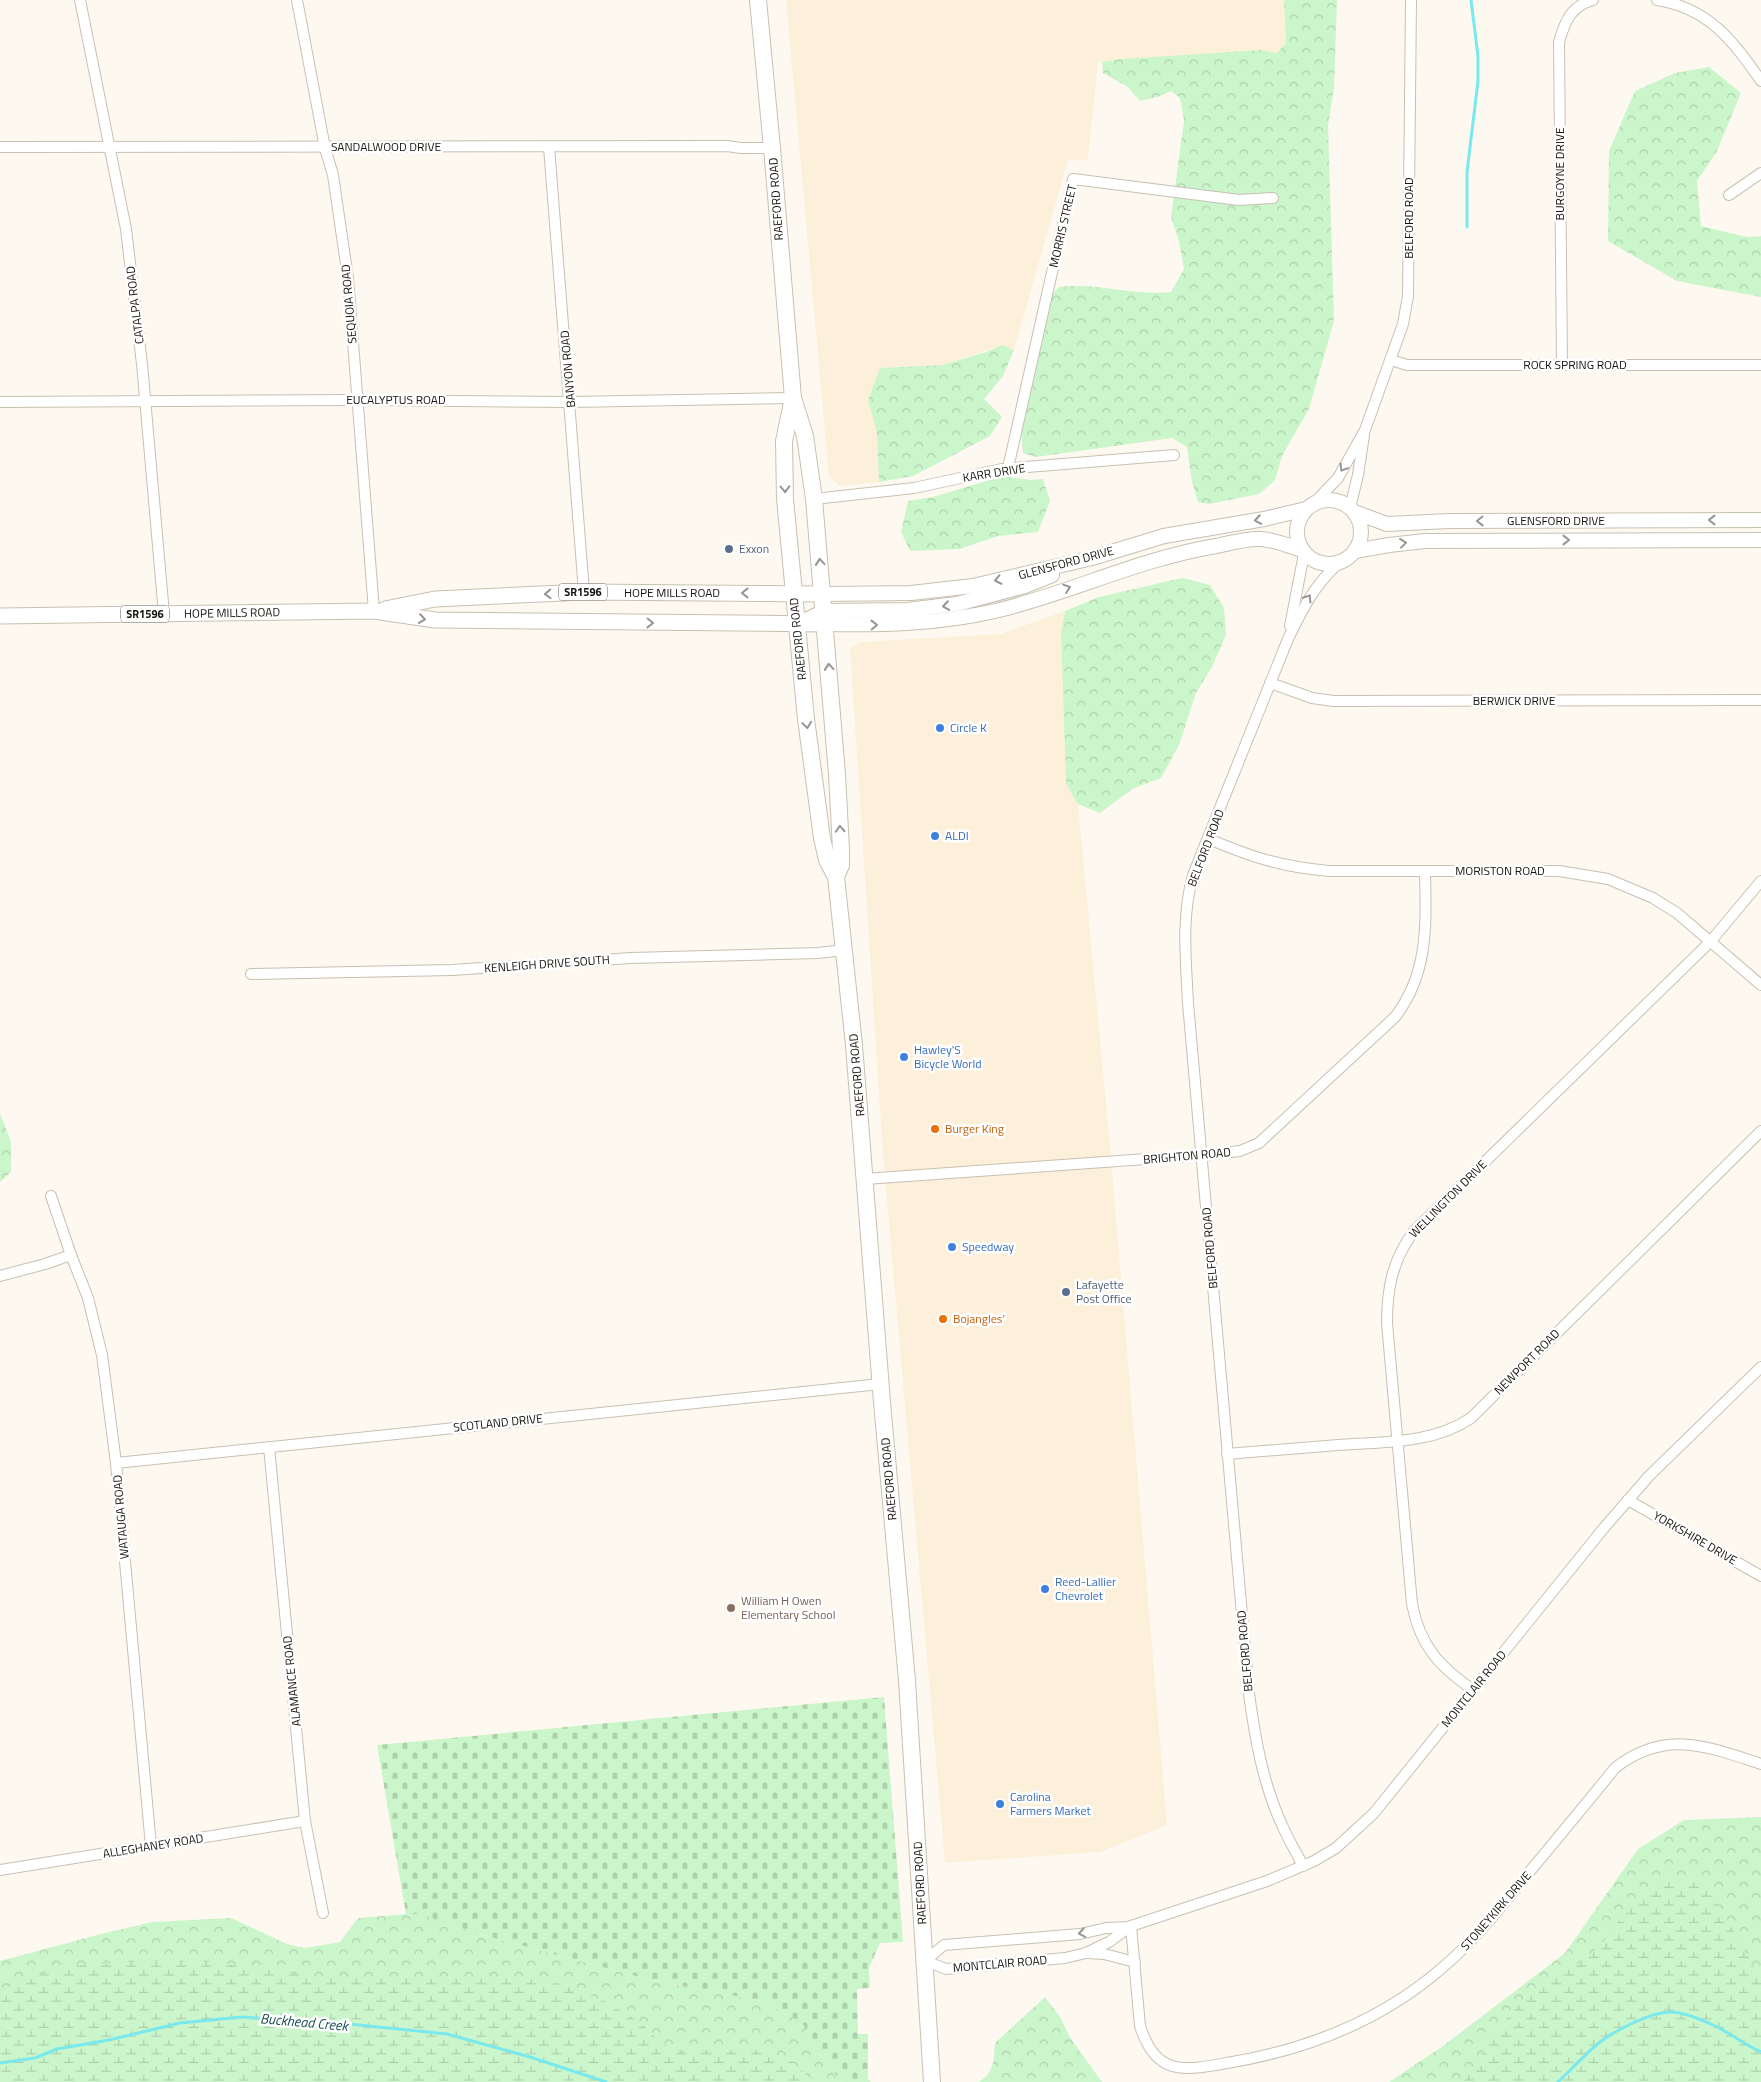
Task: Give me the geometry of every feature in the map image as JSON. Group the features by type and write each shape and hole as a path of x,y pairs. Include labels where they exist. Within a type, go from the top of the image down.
{"highway":[{"name":"RAEFORD ROAD","path":"758,0 792,398 805,436 814,498 825,618 841,840 841,865 836,877"},
{"name":"RAEFORD ROAD","path":"792,398 784,441 785,499 806,720 822,838 827,860 836,877 866,1179 880,1384 908,1699 932,2082"}],"main road":[{"path":"1325,500 1336,500 1352,510 1360,521 1361,532 1360,542 1348,559 1339,564 1328,565 1318,563 1303,552 1297,540 1296,529 1299,518 1310,506 1325,500"},
{"name":"GLENSFORD DRIVE","path":"822,594 880,594 942,590 982,584 1092,558 1164,536 1264,519 1310,506"},
{"name":"GLENSFORD DRIVE","path":"1352,510 1386,524 1449,521 1761,520"},
{"name":"GLENSFORD DRIVE","path":"825,618 924,623 982,614 1015,606 1188,550 1250,540 1269,540 1303,552"},
{"name":"GLENSFORD DRIVE","path":"1355,551 1406,542 1425,541 1761,540"},
{"path":"825,618 957,604 1025,586 1092,558"},
{"name":"HOPE MILLS ROAD","path":"374,612 435,599 584,592 822,594"},
{"name":"HOPE MILLS ROAD","path":"0,616 374,612 434,620 797,624 825,618"}],"street":[{"name":"CATALPA ROAD","path":"80,0 126,229 145,401 164,614"},
{"name":"SEQUOIA ROAD","path":"297,0 325,148 333,175 348,278 374,612"},
{"name":"BELFORD ROAD","path":"1310,506 1338,478 1365,430 1403,324 1408,296 1410,0"},
{"name":"BURGOYNE DRIVE","path":"1562,365 1559,42 1563,27 1570,14 1581,5 1593,0"},
{"path":"1657,0 1681,6 1700,15 1718,27 1737,47 1761,81"},
{"name":"BANYON ROAD","path":"549,146 571,402 584,592"},
{"name":"SANDALWOOD DRIVE","path":"0,147 727,146 772,148"},
{"path":"1728,194 1761,173"},
{"name":"MORRIS STREET","path":"1008,468 1073,179 1239,200 1273,198"},
{"name":"ROCK SPRING ROAD","path":"1391,360 1407,365 1761,365"},
{"name":"EUCALYPTUS ROAD","path":"0,402 356,400 571,402 792,398"},
{"name":"BELFORD ROAD","path":"1352,510 1365,430"},
{"name":"KARR DRIVE","path":"814,498 914,488 1008,468 1174,455"},
{"name":"BELFORD ROAD","path":"1288,639 1303,552"},
{"name":"BELFORD ROAD","path":"1303,1866 1271,1798 1254,1729 1249,1694 1188,1003 1185,920 1188,894 1193,875 1288,639 1303,606 1325,575 1339,564"},
{"name":"BERWICK DRIVE","path":"1270,683 1312,698 1333,701 1761,700"},
{"name":"MORISTON ROAD","path":"1209,839 1246,855 1300,868 1329,871 1559,871 1608,879 1653,898 1677,913 1761,986"},
{"name":"BRIGHTON ROAD","path":"866,1179 1202,1155 1240,1151 1259,1143 1394,1017 1410,993 1424,953 1426,932 1425,872"},
{"name":"WELLINGTON DRIVE","path":"1473,1690 1452,1676 1433,1656 1419,1631 1415,1618 1387,1302 1393,1267 1414,1230 1710,942 1761,881"},
{"name":"KENLEIGH DRIVE SOUTH","path":"251,974 452,970 631,958 818,953 844,950"},
{"name":"NEWPORT ROAD","path":"1227,1454 1398,1441 1446,1432 1471,1418 1761,1131"},
{"name":"WATAUGA ROAD","path":"51,1196 70,1255 88,1298 102,1355 116,1463 150,1846"},
{"path":"0,1276 70,1255"},
{"name":"MONTCLAIR ROAD","path":"925,1961 944,1945 1080,1934 1106,1928 1131,1926 1267,1881 1303,1866 1336,1848 1374,1813 1648,1476 1761,1367"},
{"name":"SCOTLAND DRIVE","path":"116,1463 880,1384"},
{"name":"ALAMANCE ROAD","path":"269,1447 305,1821 323,1913"},
{"name":"YORKSHIRE DRIVE","path":"1628,1500 1761,1576"},
{"name":"STONEYKIRK DRIVE","path":"1131,1926 1140,2026 1148,2048 1163,2062 1176,2068 1189,2069 1259,2058 1287,2051 1320,2040 1384,2010 1442,1969 1487,1924 1615,1768 1626,1759 1652,1748 1680,1743 1708,1746 1761,1764"},
{"name":"ALLEGHANEY ROAD","path":"0,1870 305,1821"},
{"name":"MONTCLAIR ROAD","path":"925,1961 946,1968 1064,1958 1086,1953 1109,1942 1131,1926"},
{"path":"1086,1953 1104,1954 1134,1962"}],"shaded area":[{"path":"786,0 1284,0 1286,43 1277,53 1260,50 1098,62 1088,160 1068,160 1014,350 1002,345 942,365 880,368 868,400 877,433 879,482 840,486 829,477"},
{"path":"1065,611 1061,633 1066,784 1078,804 1110,1146 1167,1825 1100,1852 945,1863 883,1155 850,648 861,642 1000,634"}],"green space":[{"path":"1284,0 1337,0 1334,88 1328,125 1334,321 1309,409 1282,456 1275,480 1259,494 1209,504 1198,502 1192,482 1187,447 1172,438 1036,457 1023,453 1021,426 1052,295 1059,287 1087,286 1157,293 1171,292 1184,269 1179,241 1171,217 1184,121 1180,98 1171,91 1158,97 1140,101 1128,87 1103,73 1102,62 1260,50 1277,53 1286,43"},
{"path":"1709,67 1741,93 1717,151 1697,181 1701,226 1747,237 1761,236 1761,297 1677,281 1608,241 1609,151 1635,91 1675,73"},
{"path":"1002,345 1014,350 1003,376 984,399 1002,417 990,436 913,476 879,482 877,433 868,400 880,368 942,365 986,352"},
{"path":"1003,476 1030,480 1043,479 1050,501 1038,532 998,536 960,549 910,551 901,532 908,501 933,497"},
{"path":"1182,578 1210,585 1224,608 1226,635 1212,667 1196,693 1179,745 1161,778 1134,788 1100,813 1078,804 1066,784 1061,633 1065,611 1099,597"},
{"path":"0,1113 11,1142 11,1172 0,1182"},
{"path":"884,1697 903,1942 880,1943 869,1968 870,1988 857,1989 858,2034 868,2034 868,2079 871,2082 842,2082 820,2055 803,2024 767,2002 651,1980 475,1933 421,1914 406,1914 377,1745"},
{"path":"1761,1817 1761,2082 1389,2082 1443,2046 1565,1953 1638,1849 1684,1820"},
{"path":"1693,1880 1709,1888 1761,1979 1761,2082 1464,2082 1512,2012 1529,1996 1597,1948 1631,1904 1648,1888 1663,1881"},
{"path":"421,1913 475,1933 651,1980 767,2002 804,2024 820,2055 842,2082 0,2082 0,1961 152,1922 231,1918 287,1944 305,1948 340,1942 358,1918"},
{"path":"147,1961 213,1962 326,1978 448,1977 529,1979 565,1986 607,2002 641,2023 661,2043 679,2052 762,2050 791,2060 814,2082 0,2082 0,1991 49,1972 83,1965"},
{"path":"1045,1997 1060,2017 1071,2039 1102,2082 978,2082 990,2071 995,2043"}],"waterway":[{"path":"1467,227 1467,172 1478,81 1478,56 1471,0"},
{"name":"Buckhead Creek","path":"1558,2082 1589,2051 1607,2037 1634,2022 1662,2013 1675,2012 1686,2014 1718,2027 1761,2052"},
{"name":"Buckhead Creek","path":"0,2063 35,2058 57,2049 109,2040 180,2023 242,2017 349,2024 447,2034 530,2057 606,2082"}],"place":[{"name":"Exxon","path":"729,549"},
{"name":"Circle K","path":"940,728"},
{"name":"ALDI","path":"935,836"},
{"name":"Hawley'S Bicycle World","path":"904,1057"},
{"name":"Burger King","path":"935,1129"},
{"name":"Speedway","path":"952,1247"},
{"name":"Lafayette Post Office","path":"1066,1292"},
{"name":"Bojangles'","path":"943,1319"},
{"name":"Reed-Lallier Chevrolet","path":"1045,1589"},
{"name":"William H Owen Elementary School","path":"731,1608"},
{"name":"Carolina Farmers Market","path":"1000,1804"}]}
